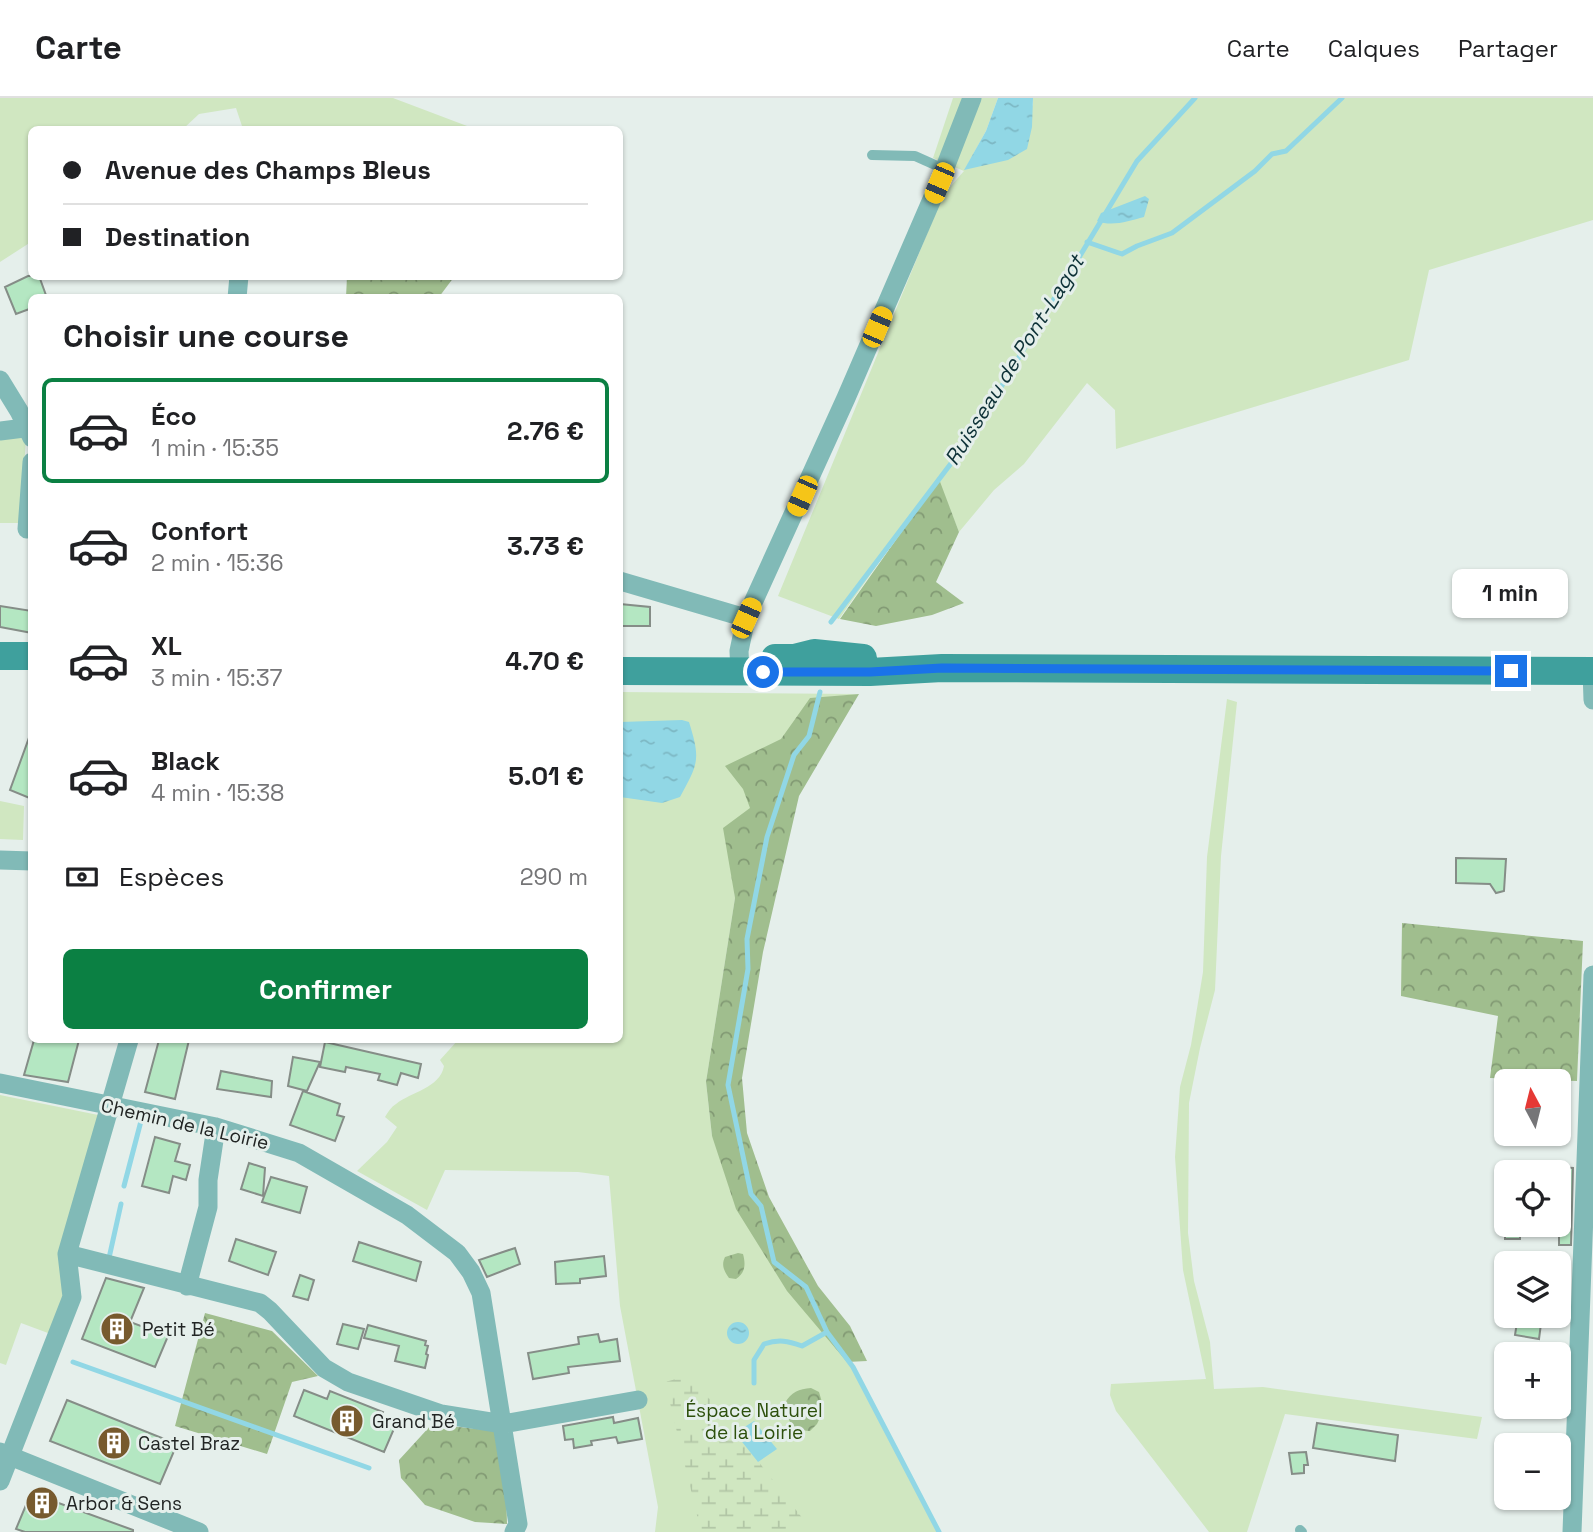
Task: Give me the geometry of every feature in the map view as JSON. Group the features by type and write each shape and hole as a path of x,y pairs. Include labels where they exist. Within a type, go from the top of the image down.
{"main road":[{"path":"0,656 28,656"},
{"path":"623,657 870,672 942,668 1593,671"},
{"path":"623,671 740,665"}],"street":[{"path":"740,665 739,648 746,618 846,398 972,98"},
{"path":"0,380 28,428"},
{"path":"0,431 28,431"},
{"path":"27,529 28,516"},
{"path":"623,582 746,618"},
{"path":"1593,671 1593,701"},
{"path":"0,860 28,861"},
{"path":"1573,1532 1593,975"},
{"path":"0,1481 5,1454 72,1297 67,1254 128,1043"},
{"name":"Chemin de la Loirie","path":"0,1083 216,1128 299,1153 407,1215 457,1253 471,1272 481,1293 518,1524 514,1532"},
{"path":"187,1286 208,1207 208,1180 216,1128"},
{"path":"67,1254 260,1304 271,1311 324,1368 348,1382 441,1414 503,1424 638,1400"},
{"path":"5,1454 199,1532"}],"lane":[{"path":"872,155 915,156 944,169"}],"green space":[{"path":"0,98 393,98 467,126 242,126 236,108 199,114 186,126 28,126 28,244 0,262"},
{"path":"953,98 998,98 986,131 965,169 1033,105 1033,98 1593,98 1593,220 1429,270 1409,360 1116,449 1115,410 1087,383 1024,464 994,490 959,532 938,479 839,619 778,596 943,195 964,171 933,158"},
{"path":"347,280 452,280 441,294 346,294"},
{"path":"22,435 26,439 20,523 0,523 0,439"},
{"path":"939,479 959,532 936,582 964,603 932,615 876,626 840,619"},
{"name":"Éspace Naturel de la Loirie","path":"623,692 859,694 810,699 771,769 747,821 734,873 735,898 706,1082 712,1136 830,1340 853,1367 939,1532 655,1532 658,1507 620,1306 609,1176 578,1172 445,1170 427,1210 357,1171 387,1142 397,1127 385,1117 390,1110 437,1080 444,1066 440,1060 455,1043 623,1043"},
{"path":"859,694 799,796 763,952 742,1078 747,1133 769,1197 818,1286 850,1326 867,1361 847,1362 787,1291 736,1209 712,1136 706,1082 735,898 723,828 750,808 743,789 725,766 781,739 810,698"},
{"path":"1227,699 1237,702 1221,856 1215,990 1189,1103 1188,1233 1194,1281 1210,1342 1214,1389 1263,1387 1482,1417 1477,1439 1285,1414 1247,1532 1209,1532 1116,1411 1110,1395 1111,1384 1206,1379 1183,1270 1175,1157 1180,1087 1191,1045 1203,972 1207,857"},
{"path":"0,801 24,806 23,840 0,839"},
{"path":"1402,923 1583,941 1577,1081 1572,1081 1572,1069 1494,1069 1494,1078 1490,1078 1498,1016 1401,996"},
{"path":"0,1095 108,1117 67,1254 72,1297 56,1336 21,1323 6,1365 0,1363"},
{"path":"743,1254 743,1271 736,1279 729,1278 724,1268 725,1257"},
{"path":"205,1313 272,1331 318,1376 292,1382 267,1454 175,1426"},
{"path":"691,1375 803,1519 804,1532 701,1532 665,1382"},
{"path":"811,1388 819,1392 824,1409 817,1424 810,1431 799,1429 791,1423 785,1403 796,1392"},
{"path":"432,1424 495,1431 506,1490 507,1524 475,1522 425,1505 401,1478 399,1460"}],"water":[{"path":"998,98 1033,98 1032,127 1027,149 1008,160 964,170 986,131"},
{"path":"1145,196 1149,199 1144,217 1115,223 1097,221 1101,213"},
{"path":"623,722 689,722 696,761 680,797 662,803 623,797"},
{"path":"738,1322 746,1325 749,1333 746,1341 738,1344 730,1341 727,1333 730,1325"},
{"path":"754,1421 777,1449 758,1462 735,1433"}],"building":[{"path":"28,276 28,280 40,280 46,294 28,294 28,310 16,314 5,287"},
{"path":"623,604 650,607 650,626 623,626"},
{"path":"0,606 28,610 28,632 0,627"},
{"path":"28,740 28,797 10,790"},
{"path":"1456,858 1506,859 1504,891 1496,893 1490,884 1456,883"},
{"path":"33,1043 78,1043 68,1082 24,1075"},
{"path":"158,1043 188,1043 175,1099 145,1092"},
{"path":"325,1043 421,1064 418,1078 401,1073 397,1085 378,1080 380,1074 346,1067 345,1072 320,1067"},
{"path":"293,1057 320,1062 307,1091 288,1086"},
{"path":"221,1071 272,1081 271,1097 217,1089"},
{"path":"303,1091 340,1104 337,1115 344,1117 335,1141 290,1125"},
{"path":"155,1137 180,1144 175,1161 190,1165 186,1180 173,1176 169,1193 142,1186"},
{"path":"249,1163 265,1168 263,1196 241,1189"},
{"path":"1573,1168 1571,1245 1559,1245 1559,1237 1571,1237"},
{"path":"271,1177 307,1187 300,1213 262,1202"},
{"path":"236,1239 276,1252 268,1275 229,1261"},
{"path":"359,1242 421,1262 416,1281 353,1261"},
{"path":"515,1248 520,1264 487,1277 479,1260"},
{"path":"604,1256 606,1276 580,1279 580,1283 556,1284 555,1262"},
{"path":"300,1275 314,1280 308,1300 293,1296"},
{"name":"Petit Bé","path":"106,1278 144,1288 130,1322 168,1336 155,1367 82,1339"},
{"path":"343,1324 364,1329 358,1349 337,1344"},
{"path":"368,1325 426,1341 428,1355 425,1368 395,1361 399,1346 364,1338"},
{"path":"1516,1328 1540,1328 1539,1339 1515,1335"},
{"path":"598,1334 600,1342 617,1339 620,1361 568,1367 569,1373 533,1379 528,1353 579,1344 578,1337"},
{"name":"Grand Bé","path":"304,1390 327,1399 330,1391 383,1412 381,1418 396,1424 384,1452 294,1416"},
{"name":"Castel Braz","path":"67,1400 177,1444 160,1484 50,1441"},
{"path":"613,1417 614,1423 638,1418 642,1439 618,1443 616,1437 591,1441 592,1445 574,1448 573,1439 565,1440 563,1426"},
{"path":"1317,1423 1398,1435 1395,1461 1313,1448"},
{"path":"1306,1452 1308,1465 1304,1465 1304,1473 1292,1474 1289,1453"},
{"name":"Arbor & Sens","path":"31,1493 133,1532 25,1532 16,1529"}],"waterway":[{"name":"Ruisseau de Pont-Lagot","path":"831,622 971,437 1137,161 1195,98"},
{"path":"1087,242 1122,254 1172,233 1255,171 1272,154 1286,151 1342,98"},
{"name":"Ruisseau de Pont-Lagot","path":"820,692 809,736 794,755 767,837 747,939 748,969 728,1085 751,1194 761,1206 774,1262 806,1287 827,1332 853,1367 939,1532"},
{"path":"124,1186 141,1121"},
{"path":"109,1258 121,1204"},
{"path":"754,1383 754,1360 764,1344 783,1341 802,1346 827,1332"},
{"path":"73,1362 369,1468"}],"place":[{"name":"Petit Bé","path":"117,1329"},
{"name":"Grand Bé","path":"347,1421"},
{"name":"Castel Braz","path":"114,1443"},
{"name":"Arbor & Sens","path":"42,1503"}],"route":[{"path":"763,672 870,672 942,668 1511,671"}]}
